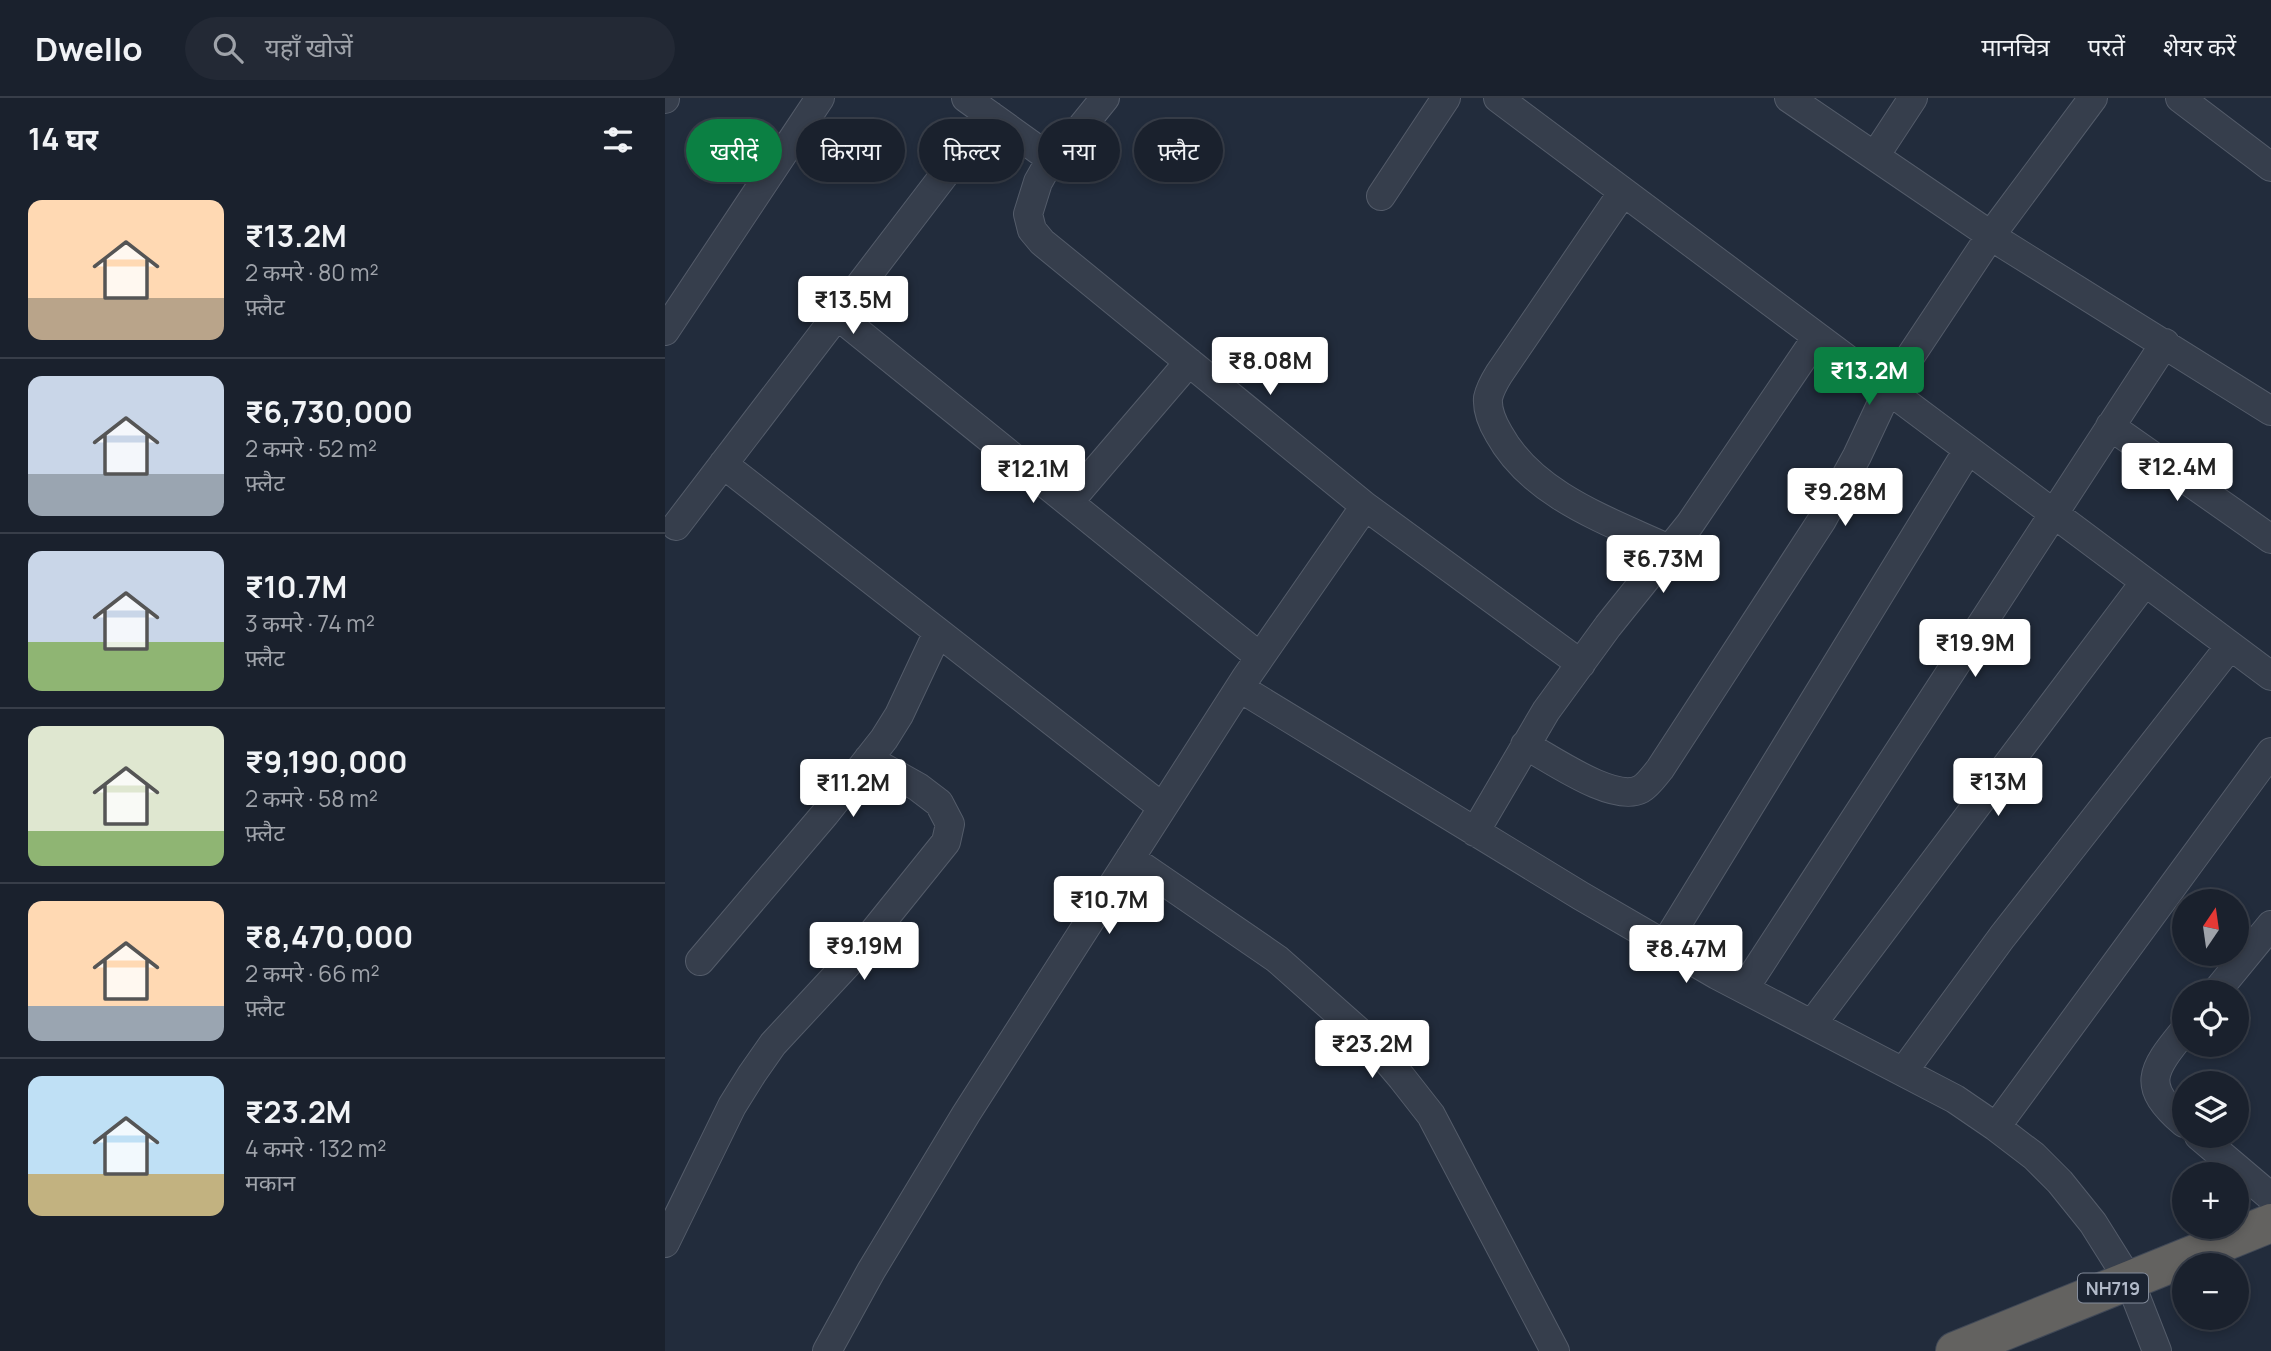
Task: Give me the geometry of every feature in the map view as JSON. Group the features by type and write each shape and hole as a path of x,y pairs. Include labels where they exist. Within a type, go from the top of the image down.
{"highway":[{"name":"NH719","path":"1955,1351 2271,1223"}],"street":[{"path":"665,331 820,98"},
{"path":"966,98 1038,150"},
{"path":"1088,119 1105,98"},
{"path":"1381,196 1446,98"},
{"path":"1498,98 2271,677"},
{"path":"1789,98 1991,235 2271,411"},
{"path":"1875,156 1913,98"},
{"path":"1525,745 1599,786 1627,793 1642,789 1660,769 1822,520 1857,456 1888,390 1991,235 2093,98"},
{"path":"2180,98 2271,167"},
{"path":"676,526 990,116"},
{"path":"1038,182 1028,214 1032,230 1042,242 1364,506 1581,664"},
{"path":"1623,192 1499,374 1487,402 1493,423 1506,447 1544,485 1582,508 1669,549"},
{"path":"837,315 1260,657"},
{"path":"1475,832 1525,745 1581,664 1690,524 1817,337"},
{"path":"1744,989 2165,343"},
{"path":"1069,502 1189,362"},
{"path":"2110,426 2271,539"},
{"path":"1665,944 1968,450"},
{"path":"723,464 1162,807"},
{"path":"827,1351 871,1271 966,1114 1260,657 1364,506"},
{"path":"1812,1024 2145,582"},
{"path":"700,961 825,814 868,759 899,715 938,632"},
{"path":"1903,1072 2002,937 2230,646"},
{"path":"1240,688 1665,944 1744,989 1955,1099 1996,1127 2034,1156 2060,1182 2093,1223 2130,1282 2157,1351"},
{"path":"1996,1127 2271,752"},
{"path":"665,1243 732,1106 773,1044 851,960 946,842 950,824 939,803 868,759"},
{"path":"1130,858 1277,959 1374,1045 1437,1127 1555,1351"},
{"path":"2226,980 2271,925"},
{"path":"2172,1048 2158,1067 2155,1081 2157,1096 2172,1112"},
{"path":"2213,1148 2271,1197"}]}
